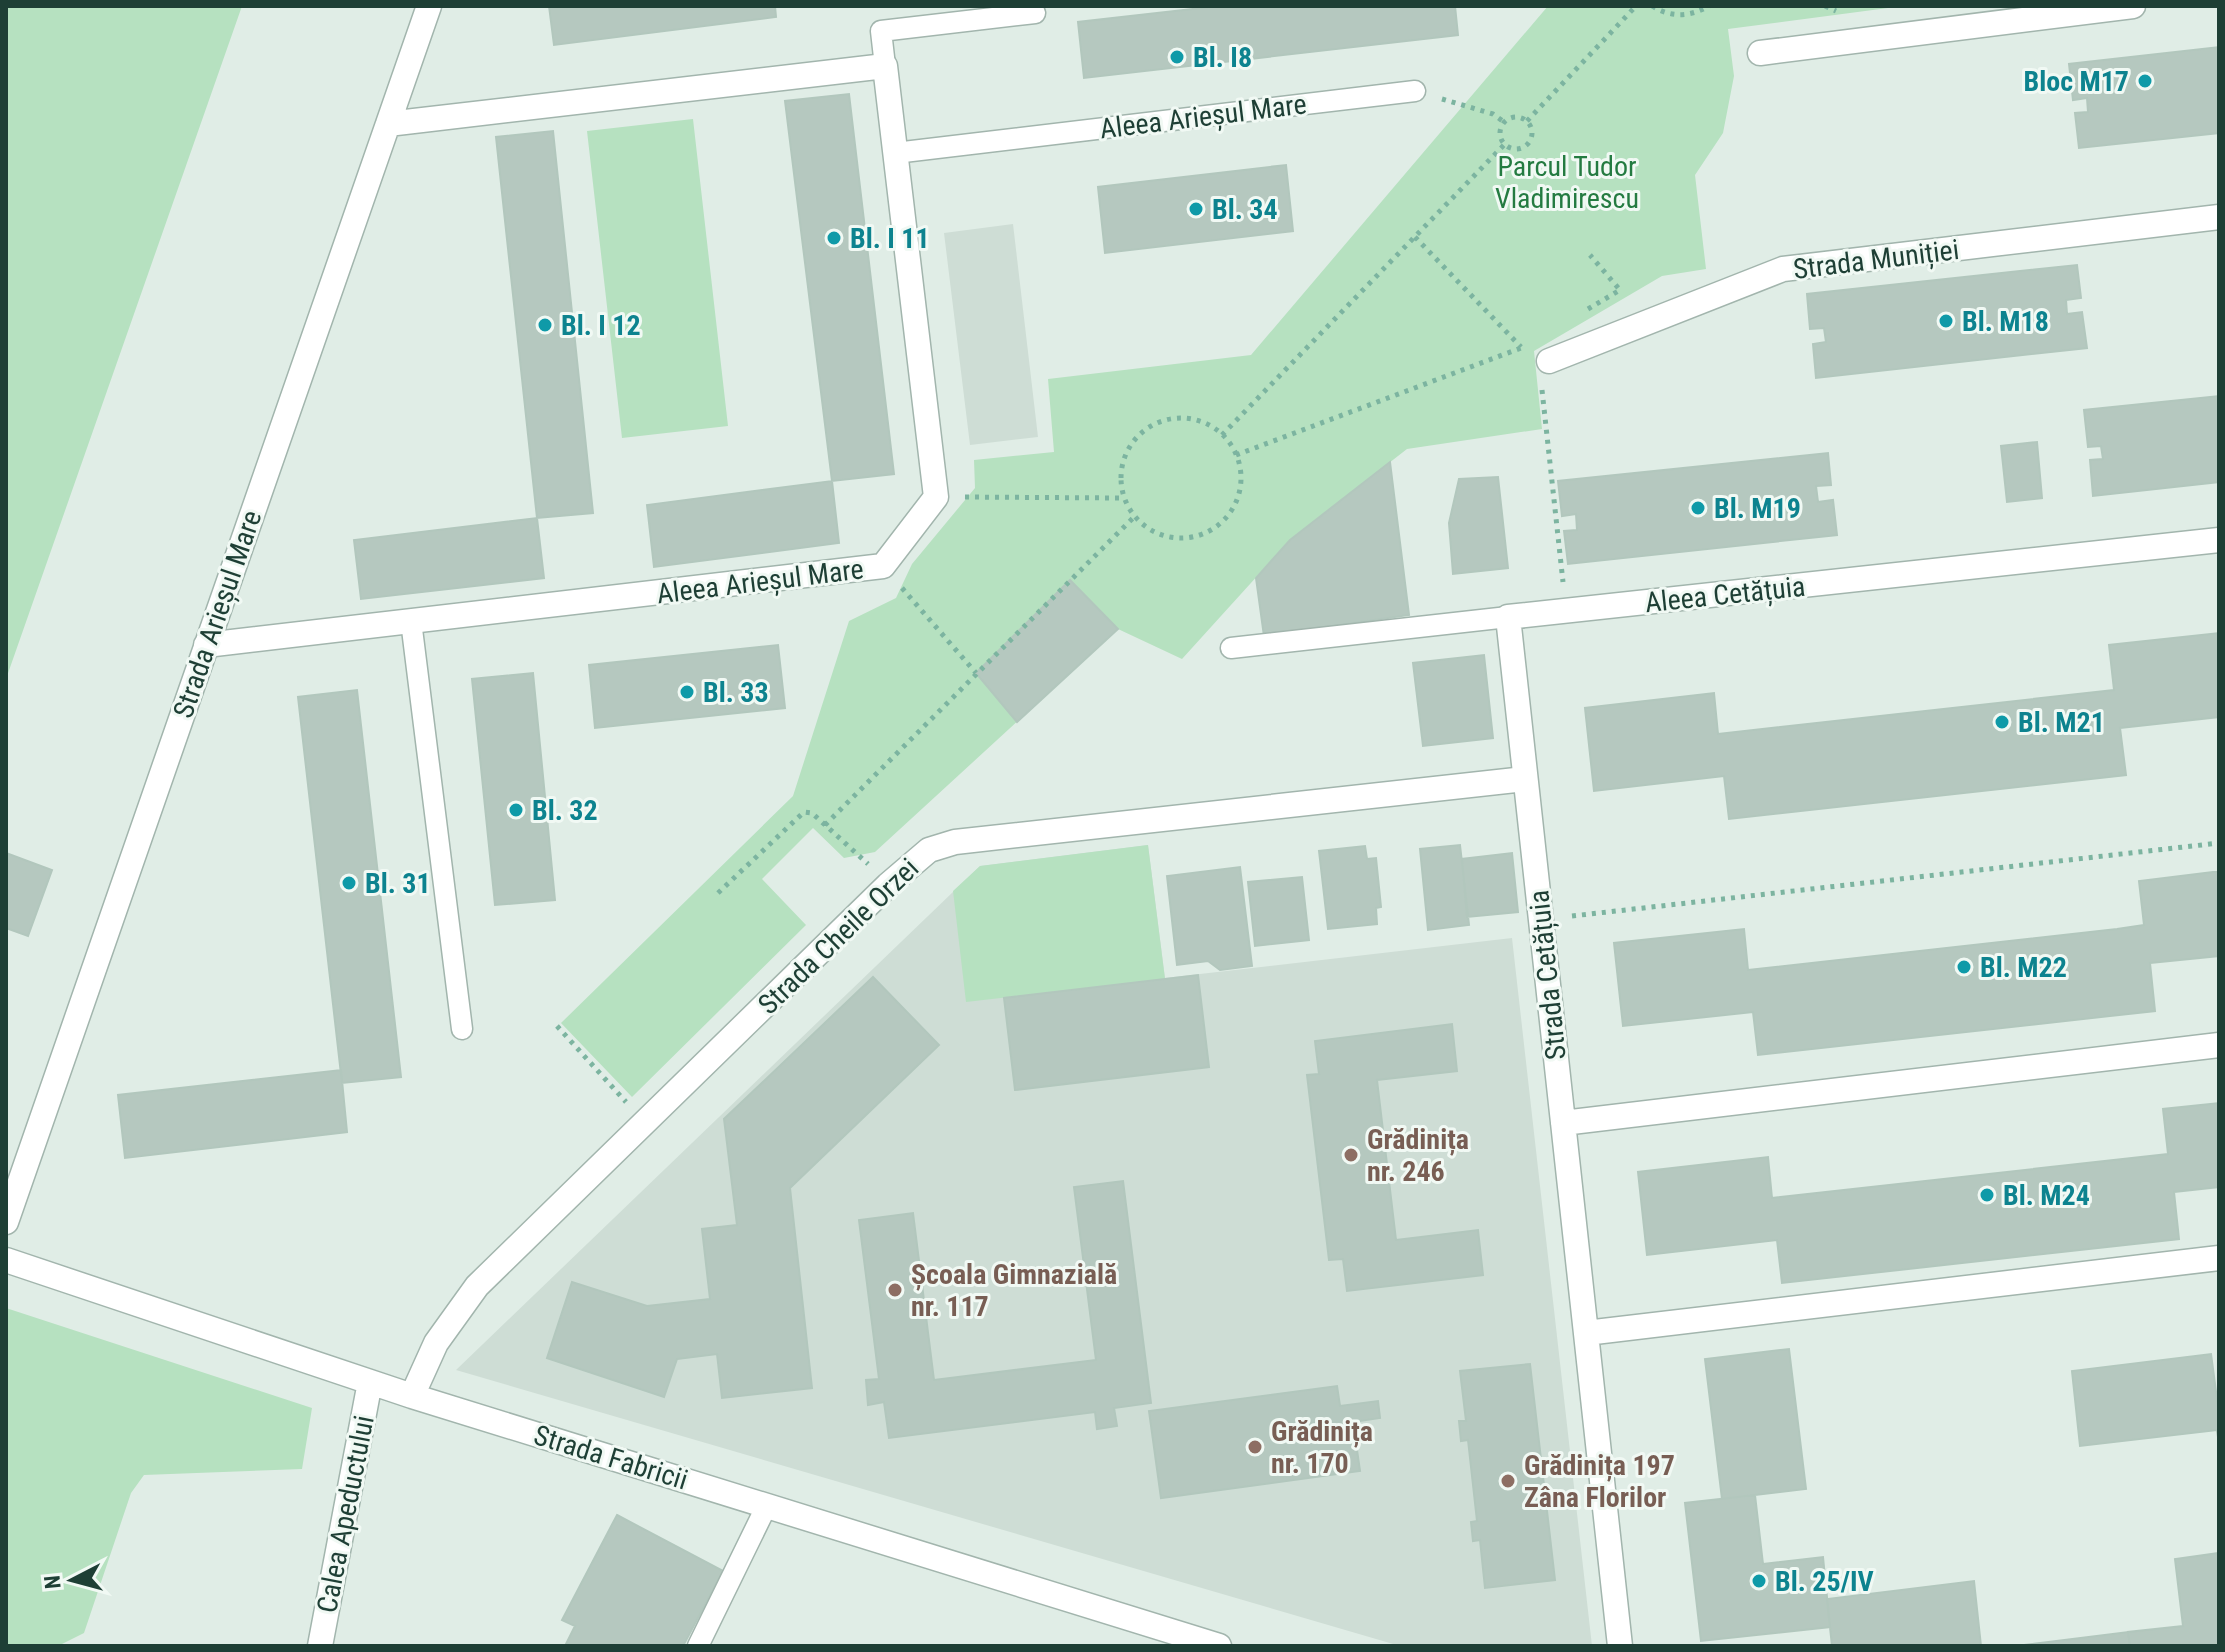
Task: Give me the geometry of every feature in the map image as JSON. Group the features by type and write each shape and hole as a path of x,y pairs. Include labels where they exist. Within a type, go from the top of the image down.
{"street":[{"name":"Strada Arieșul Mare","path":"6,1222 429,6"},
{"path":"1760,53 2133,6"},
{"path":"388,124 885,66 936,497"},
{"name":"Strada Muniției","path":"1540,352 1783,269 2219,217"},
{"name":"Aleea Arieșul Mare","path":"206,645 883,566 936,497"},
{"name":"Aleea Cetățuia","path":"1508,617 2219,540"},
{"name":"Strada Cetățuia","path":"1508,617 1620,1646"},
{"name":"Strada Cheile Orzei","path":"412,1396 436,1343 477,1286 888,885 929,850 955,842 1525,779"},
{"path":"1563,1123 2219,1045"},
{"path":"1586,1333 2219,1258"},
{"name":"Strada Fabricii","path":"6,1260 412,1396 1219,1646"},
{"name":"Calea Apeductului","path":"320,1646 370,1382"}],"lane":[{"path":"885,66 881,31 1035,13"},
{"name":"Aleea Arieșul Mare","path":"895,153 1415,91"},
{"name":"Aleea Cetățuia","path":"1231,648 1508,617"},
{"path":"411,621 462,1029"},
{"path":"698,1646 767,1505"}],"path":[{"path":"1527,121 1636,6"},
{"path":"1652,6 1668,14 1683,15 1697,13 1709,6"},
{"path":"1415,91 1493,114 1504,122"},
{"path":"1513,117 1527,121 1532,129 1529,143 1514,150 1504,145 1499,131 1504,122 1513,117"},
{"path":"1222,435 1504,145"},
{"path":"1415,237 1522,348"},
{"path":"1584,312 1620,290 1590,255"},
{"path":"1236,455 1522,348 1540,352"},
{"path":"1542,389 1566,611"},
{"path":"1191,419 1208,425 1222,435 1236,455 1240,473 1239,492 1232,509 1220,524 1204,534 1185,538 1166,537 1134,517 1124,498 1121,481 1123,463 1141,433 1156,423 1191,419"},
{"path":"936,497 1124,498"},
{"path":"825,825 1134,517"},
{"path":"883,566 976,673"},
{"path":"718,893 804,812 812,813 860,855 888,885"},
{"path":"1541,919 2219,843"},
{"path":"557,1026 645,1124"}],"shaded area":[{"path":"1013,224 1038,437 970,445 944,233"},
{"path":"1148,845 1165,978 1512,938 1592,1646 1400,1646 456,1370 980,866"}],"green space":[{"path":"6,6 242,6 6,679"},
{"name":"Parcul Tudor Vladimirescu","path":"1548,6 1903,6 1728,29 1734,76 1723,133 1695,175 1706,269 1662,276 1534,351 1542,429 1407,449 1290,540 1182,659 1118,629 875,852 844,858 813,828 762,879 806,925 632,1097 561,1023 793,796 849,621 896,598 912,564 975,488 974,460 1054,452 1048,379 1251,355"},
{"path":"693,119 728,426 622,438 587,131"},
{"path":"1148,845 1165,979 966,1002 953,891 980,866"},
{"path":"6,1308 312,1408 302,1469 144,1475 131,1493 84,1633 58,1646 6,1646"}],"building":[{"path":"549,6 775,6 776,17 554,45"},
{"name":"Bl. I8","path":"1219,6 1455,6 1458,35 1084,78 1078,22"},
{"name":"Bloc M17","path":"2219,47 2219,133 2079,148 2075,113 2088,112 2087,98 2073,100 2069,64"},
{"name":"Bl. I 11","path":"849,94 894,474 832,481 785,101"},
{"name":"Bl. I 12","path":"553,131 593,513 537,518 496,137"},
{"name":"Bl. 34","path":"1286,165 1293,231 1105,253 1098,187"},
{"name":"Bl. M18","path":"2077,265 2081,298 2066,300 2067,314 2082,312 2087,348 1816,378 1813,344 1826,342 1824,328 1810,329 1807,294"},
{"path":"2219,396 2219,482 2093,496 2090,460 2103,459 2101,446 2088,447 2084,410"},
{"path":"2037,442 2042,498 2007,502 2001,446"},
{"name":"Bl. M19","path":"1828,453 1831,485 1816,486 1818,502 1833,500 1837,535 1568,564 1564,531 1577,530 1576,514 1562,516 1558,481"},
{"path":"1390,462 1409,615 1264,636 1256,578 1290,540"},
{"path":"1498,477 1508,568 1453,574 1449,523 1459,479"},
{"path":"832,481 839,543 654,567 647,505"},
{"path":"537,518 544,578 361,599 354,540"},
{"path":"1070,580 1118,629 1017,722 976,673"},
{"name":"Bl. M21","path":"2219,633 2219,717 2120,728 2126,775 1729,819 1724,776 1594,791 1585,708 1714,693 1718,734 2114,690 2109,645"},
{"name":"Bl. 33","path":"778,645 785,708 595,728 589,665"},
{"path":"1484,655 1493,738 1423,746 1413,663"},
{"name":"Bl. 32","path":"533,673 555,900 495,905 472,679"},
{"name":"Bl. 31","path":"357,690 401,1077 342,1083 298,697"},
{"path":"1460,845 1469,925 1428,930 1420,849"},
{"path":"1365,846 1367,859 1376,858 1381,907 1376,908 1377,924 1328,929 1319,851"},
{"path":"6,853 52,870 28,936 6,928"},
{"path":"1512,853 1518,912 1467,917 1462,859"},
{"path":"1240,867 1252,966 1220,970 1208,961 1177,965 1167,876"},
{"name":"Bl. M22","path":"2219,872 2219,956 2150,963 2155,1011 1758,1055 1753,1012 1623,1026 1614,943 1744,929 1748,970 2117,929 2144,925 2139,881"},
{"path":"1302,877 1309,940 1255,946 1248,882"},
{"path":"1198,975 1209,1067 1015,1090 1004,998"},
{"path":"873,977 939,1045 790,1188 812,1388 722,1398 717,1354 677,1359 664,1397 547,1358 572,1282 647,1306 710,1299 702,1229 737,1225 724,1119"},
{"name":"Grădinița nr. 246","path":"1452,1024 1457,1071 1377,1080 1396,1240 1478,1230 1483,1275 1347,1291 1343,1259 1329,1260 1307,1075 1319,1074 1315,1041"},
{"path":"341,1070 347,1132 125,1158 118,1095"},
{"name":"Bl. M24","path":"2219,1103 2219,1187 2174,1192 2179,1239 1782,1283 1777,1240 1647,1255 1638,1172 1768,1157 1772,1198 2168,1154 2163,1109"},
{"name":"Școala Gimnazială nr. 117","path":"1123,1181 1151,1403 1114,1408 1117,1426 1097,1429 1095,1412 889,1438 884,1402 868,1405 866,1380 879,1379 859,1220 913,1213 934,1380 1096,1360 1074,1187"},
{"path":"1789,1349 1806,1489 1722,1499 1705,1359"},
{"path":"2211,1354 2219,1414 2219,1444 2217,1430 2080,1446 2072,1371"},
{"name":"Grădinița 197 Zâna Florilor","path":"1530,1364 1555,1580 1485,1588 1480,1540 1473,1541 1471,1522 1477,1521 1468,1440 1461,1441 1459,1421 1466,1421 1460,1371"},
{"name":"Grădinița nr. 170","path":"1337,1386 1340,1406 1378,1401 1380,1418 1353,1422 1360,1471 1161,1498 1149,1411"},
{"name":"Bl. 25/IV","path":"1755,1495 1763,1564 1823,1557 1830,1627 1701,1641 1685,1503"},
{"path":"617,1515 723,1571 683,1646 565,1646 575,1626 562,1620"},
{"path":"2219,1553 2219,1646 2130,1646 2128,1632 2183,1626 2175,1559"},
{"path":"1974,1581 1981,1646 1832,1646 1827,1599"},
{"path":"2128,1632 2130,1646 2016,1646"}],"place":[{"name":"Bl. I8","path":"1177,57"},
{"name":"Bloc M17","path":"2145,81"},
{"name":"Bl. 34","path":"1196,209"},
{"name":"Bl. I 11","path":"834,238"},
{"name":"Bl. M18","path":"1946,321"},
{"name":"Bl. I 12","path":"545,325"},
{"name":"Bl. M19","path":"1698,508"},
{"name":"Bl. 33","path":"687,692"},
{"name":"Bl. M21","path":"2002,722"},
{"name":"Bl. 32","path":"516,810"},
{"name":"Bl. 31","path":"349,883"},
{"name":"Bl. M22","path":"1964,967"},
{"name":"Grădinița nr. 246","path":"1351,1155"},
{"name":"Bl. M24","path":"1987,1195"},
{"name":"Școala Gimnazială nr. 117","path":"895,1290"},
{"name":"Grădinița nr. 170","path":"1255,1447"},
{"name":"Grădinița 197 Zâna Florilor","path":"1508,1481"},
{"name":"Bl. 25/IV","path":"1759,1581"}]}
